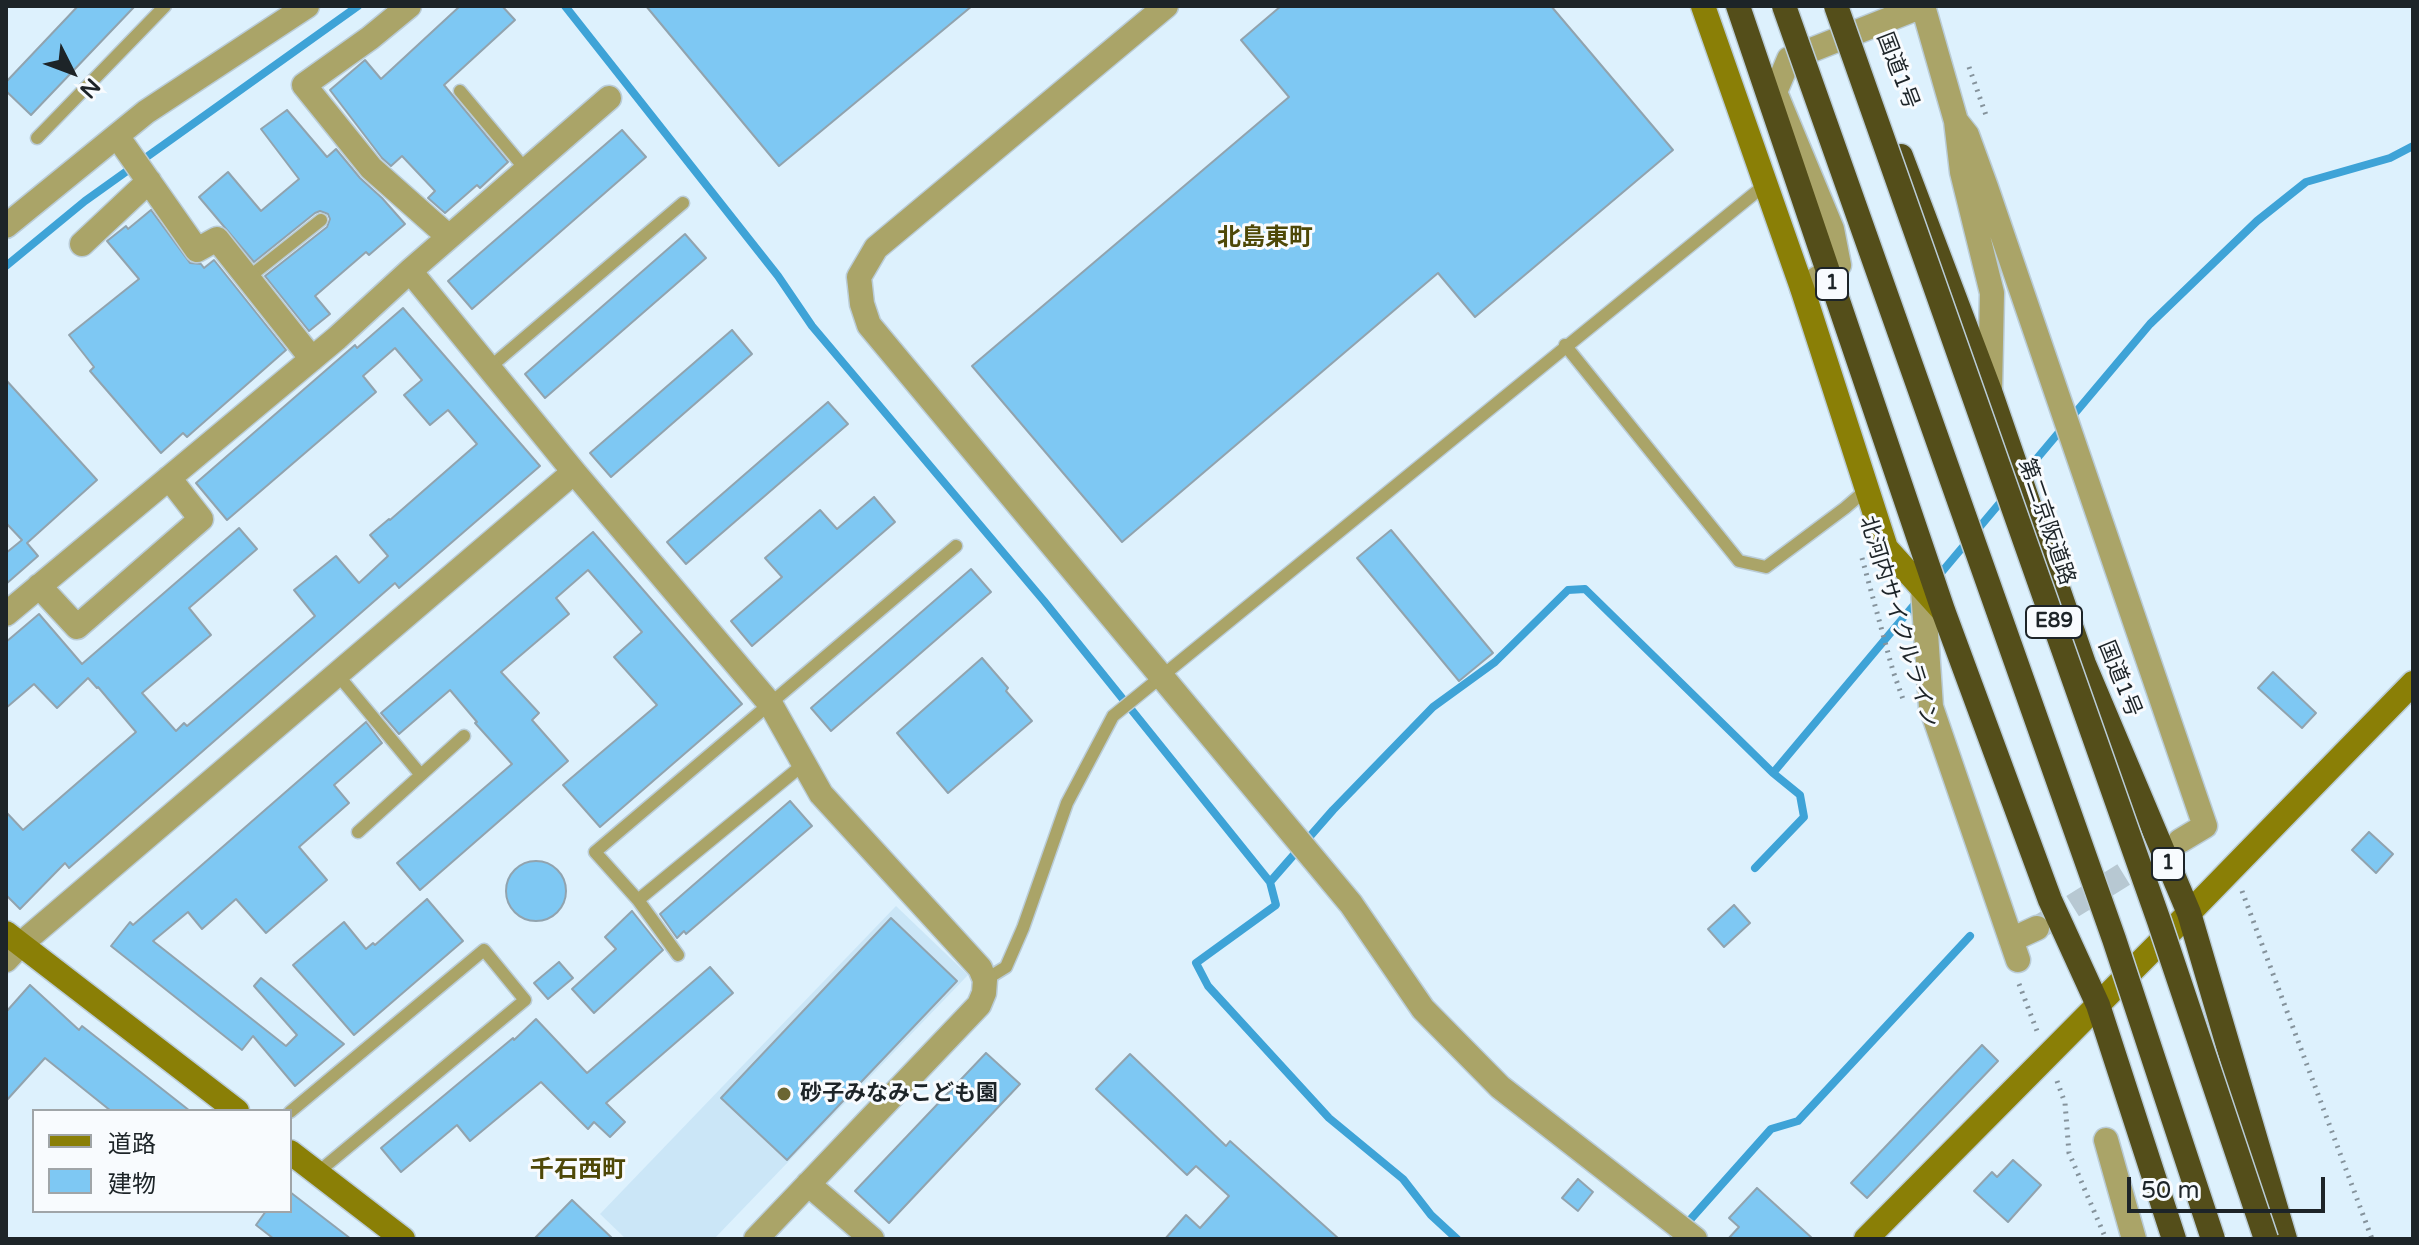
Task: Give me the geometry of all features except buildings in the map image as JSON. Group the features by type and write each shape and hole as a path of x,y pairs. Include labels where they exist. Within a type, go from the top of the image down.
{"highway":[{"name":"1","path":"1738,6 1927,563 1936,601 2050,900 2098,1005 2174,1239"},
{"name":"E89","path":"1784,6 2104,910 2213,1239"},
{"name":"第二京阪道路","path":"1836,6 2143,877 2266,1239"},
{"name":"国道1号","path":"1844,6 1990,391 2084,664 2189,913 2285,1239"}],"street":[{"path":"6,226 146,112 307,6"},
{"path":"409,6 304,85 371,168 449,237"},
{"path":"1166,6 876,248 859,277 862,304 869,325 1351,904 1423,1009 1500,1087 1695,1239"},
{"path":"1703,6 1802,288 1886,548 1936,601 1931,707 2016,961"},
{"path":"1802,288 1839,265 1832,229 1775,92 1789,59 1923,6 1956,121 1962,172 1992,293 1990,391"},
{"path":"6,614 312,359 609,98"},
{"path":"1956,121 1967,135 1986,187 2205,826 2180,841"},
{"path":"117,136 197,250 217,239 312,359"},
{"path":"82,244 149,181"},
{"path":"410,271 574,472 771,705 821,794 980,968 985,980 979,1005 756,1239"},
{"path":"234,1109 11,946 574,472"},
{"path":"39,586 77,627 201,519 169,478"},
{"path":"1866,1239 2413,683"},
{"path":"2016,961 2037,928"},
{"path":"2106,1140 2134,1239"},
{"path":"292,1154 403,1239"},
{"path":"808,1184 872,1239"}],"lane":[{"path":"37,138 165,6"},
{"path":"460,91 526,170"},
{"path":"985,980 1006,967 1067,803 1113,716 1766,184"},
{"path":"489,368 683,203"},
{"path":"249,277 321,220"},
{"path":"1565,345 1739,561 1766,567 1867,489"},
{"path":"678,955 638,900 595,852 956,546"},
{"path":"337,674 421,775"},
{"path":"358,832 464,736"},
{"path":"638,900 805,763"},
{"path":"292,1110 484,950 525,1000 317,1173"}],"path":[{"name":"北河内サイクルライン","path":"1858,547 1893,671 1908,712"},
{"path":"2016,961 2039,1036"},
{"path":"2055,1076 2065,1103 2069,1153 2106,1239"}],"shaded area":[{"name":"砂子みなみこども園","path":"896,906 968,975 714,1239 626,1239 600,1214"}],"waterway":[{"path":"6,266 85,201 358,6"},
{"path":"565,6 778,276 812,326 1044,601 1270,882 1276,905 1196,963 1208,986 1329,1118 1403,1179 1431,1215 1457,1239"},
{"path":"2023,475 2150,324 2257,221 2306,182 2390,158 2413,146"},
{"path":"1935,580 2004,498"},
{"path":"1270,882 1333,810 1433,707 1495,662 1568,590 1585,589 1773,773 1800,795 1804,817 1755,868"},
{"path":"1773,773 1919,599"},
{"path":"1673,1239 1771,1129 1798,1121 1970,936"}],"tunnel":[{"path":"2042,925 2157,854"}],"place":[{"name":"砂子みなみこども園","path":"784,1094"}],"district":[{"name":"北島東町","path":"1265,239"},
{"name":"千石西町","path":"578,1171"}]}
